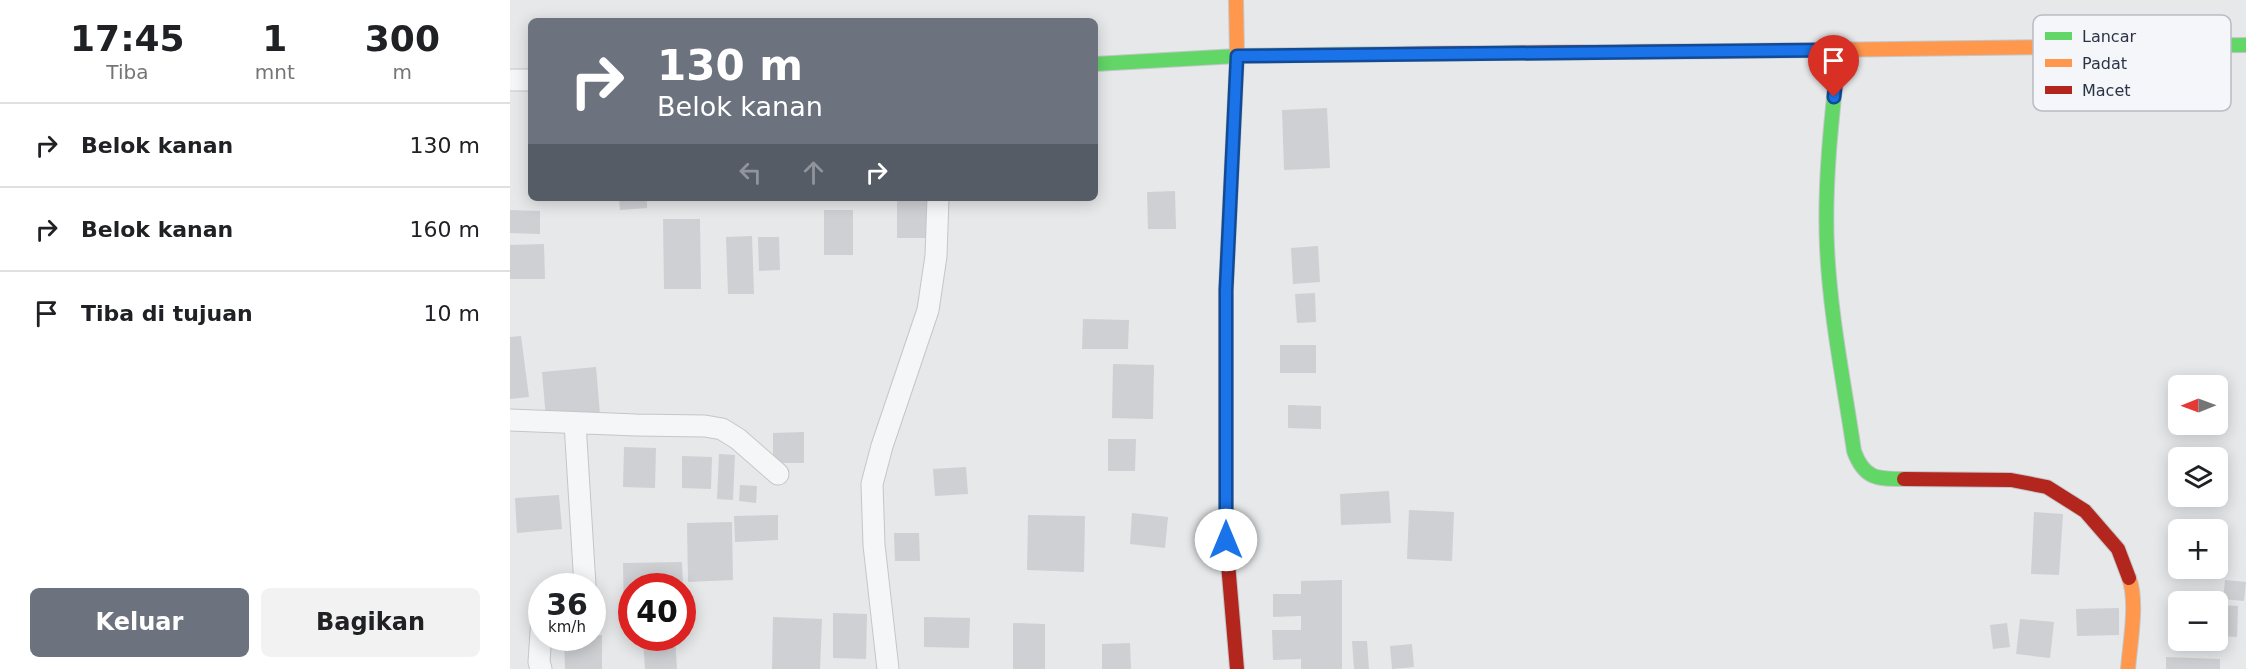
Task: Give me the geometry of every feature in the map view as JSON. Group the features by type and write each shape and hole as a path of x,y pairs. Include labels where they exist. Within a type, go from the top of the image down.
{"street":[{"path":"1236,0 1237,56 1226,290 1226,540 1237,669"},
{"path":"2231,45 2246,45"},
{"path":"1098,64 1237,56 2033,48"},
{"path":"1839,50 1827,166 1828,272 1854,451 1860,468 1870,476 1882,479 2011,480 2047,487 2085,511 2118,549 2132,586 2128,669"},
{"path":"510,80 528,80"},
{"path":"888,669 874,545 872,484 882,446 928,310 936,256 938,201"},
{"path":"510,420 705,426 722,429 738,439 778,474"},
{"path":"575,423 584,573"},
{"path":"539,651 541,669"}],"building":[{"path":"1327,108 1330,168 1284,170 1282,110"},
{"path":"1175,191 1176,229 1148,229 1147,192"},
{"path":"619,201 647,201 647,208 620,210"},
{"path":"897,201 932,201 931,238 897,238"},
{"path":"510,210 540,211 540,234 510,233"},
{"path":"824,210 853,210 853,255 824,255"},
{"path":"663,219 700,219 701,289 664,289"},
{"path":"752,236 754,294 728,294 726,237"},
{"path":"758,237 779,237 780,270 759,271"},
{"path":"544,244 545,279 510,279 510,245"},
{"path":"1318,246 1320,282 1293,284 1291,248"},
{"path":"1315,293 1316,322 1297,323 1295,294"},
{"path":"1083,319 1129,320 1128,349 1082,349"},
{"path":"521,336 529,397 510,399 510,337"},
{"path":"1280,345 1316,345 1316,373 1280,373"},
{"path":"1113,364 1154,365 1153,419 1112,418"},
{"path":"596,367 600,414 546,419 542,372"},
{"path":"1288,405 1321,406 1321,429 1288,428"},
{"path":"804,432 804,463 773,463 773,433"},
{"path":"1108,439 1136,439 1135,471 1108,471"},
{"path":"624,447 656,448 655,488 623,487"},
{"path":"719,454 735,455 733,500 717,499"},
{"path":"682,456 712,457 711,489 682,488"},
{"path":"966,467 968,494 935,496 933,469"},
{"path":"740,485 757,486 756,503 739,501"},
{"path":"1389,491 1391,523 1341,525 1340,494"},
{"path":"559,495 562,529 517,533 515,498"},
{"path":"1409,510 1454,512 1452,561 1407,559"},
{"path":"2034,512 2063,514 2059,575 2031,574"},
{"path":"1132,513 1168,517 1165,548 1130,544"},
{"path":"778,515 778,540 735,542 734,516"},
{"path":"1028,515 1085,516 1084,572 1027,570"},
{"path":"732,522 733,580 696,582 696,573 688,573 687,523"},
{"path":"894,533 919,533 920,561 895,561"},
{"path":"682,562 682,573 623,573 623,563"},
{"path":"1342,580 1342,669 1301,669 1301,659 1273,660 1272,630 1301,630 1301,616 1273,617 1273,594 1301,594 1301,581"},
{"path":"2225,580 2246,582 2244,601 2228,599 2228,591 2224,591"},
{"path":"2228,606 2238,606 2237,637 2228,637"},
{"path":"2119,608 2119,635 2077,636 2076,609"},
{"path":"833,613 867,614 866,659 833,658"},
{"path":"773,617 822,619 820,669 772,669"},
{"path":"924,617 970,618 969,648 924,647"},
{"path":"2020,619 2054,622 2050,658 2016,654"},
{"path":"1013,623 1045,624 1045,669 1013,669"},
{"path":"2007,623 2010,647 1993,649 1990,625"},
{"path":"1352,641 1367,641 1369,669 1354,669"},
{"path":"1130,643 1131,669 1102,669 1102,644"},
{"path":"1412,644 1414,667 1392,669 1390,646"},
{"path":"564,651 602,651 602,669 565,669"},
{"path":"644,651 676,651 677,669 645,669"},
{"path":"2166,657 2220,659 2220,669 2166,669"}],"traffic: fast":[{"path":"2231,45 2246,45"},
{"path":"1839,50 1829,148 1826,222 1831,298 1838,349 1854,451 1858,460 1862,467 1873,476 1904,479"},
{"path":"1098,64 1237,56 1395,54"}],"traffic: slow":[{"path":"1226,386 1226,289 1237,56 1236,0"},
{"path":"1733,51 2033,47"},
{"path":"2128,669 2133,610 2129,578"}],"traffic: jam":[{"path":"1395,54 1733,51"},
{"path":"1226,386 1226,540 1237,669"},
{"path":"1904,479 2011,480 2047,487 2085,511 2118,549 2129,578"}],"route":[{"path":"1226,540 1226,290 1237,56 1839,50 1834,97"}]}
